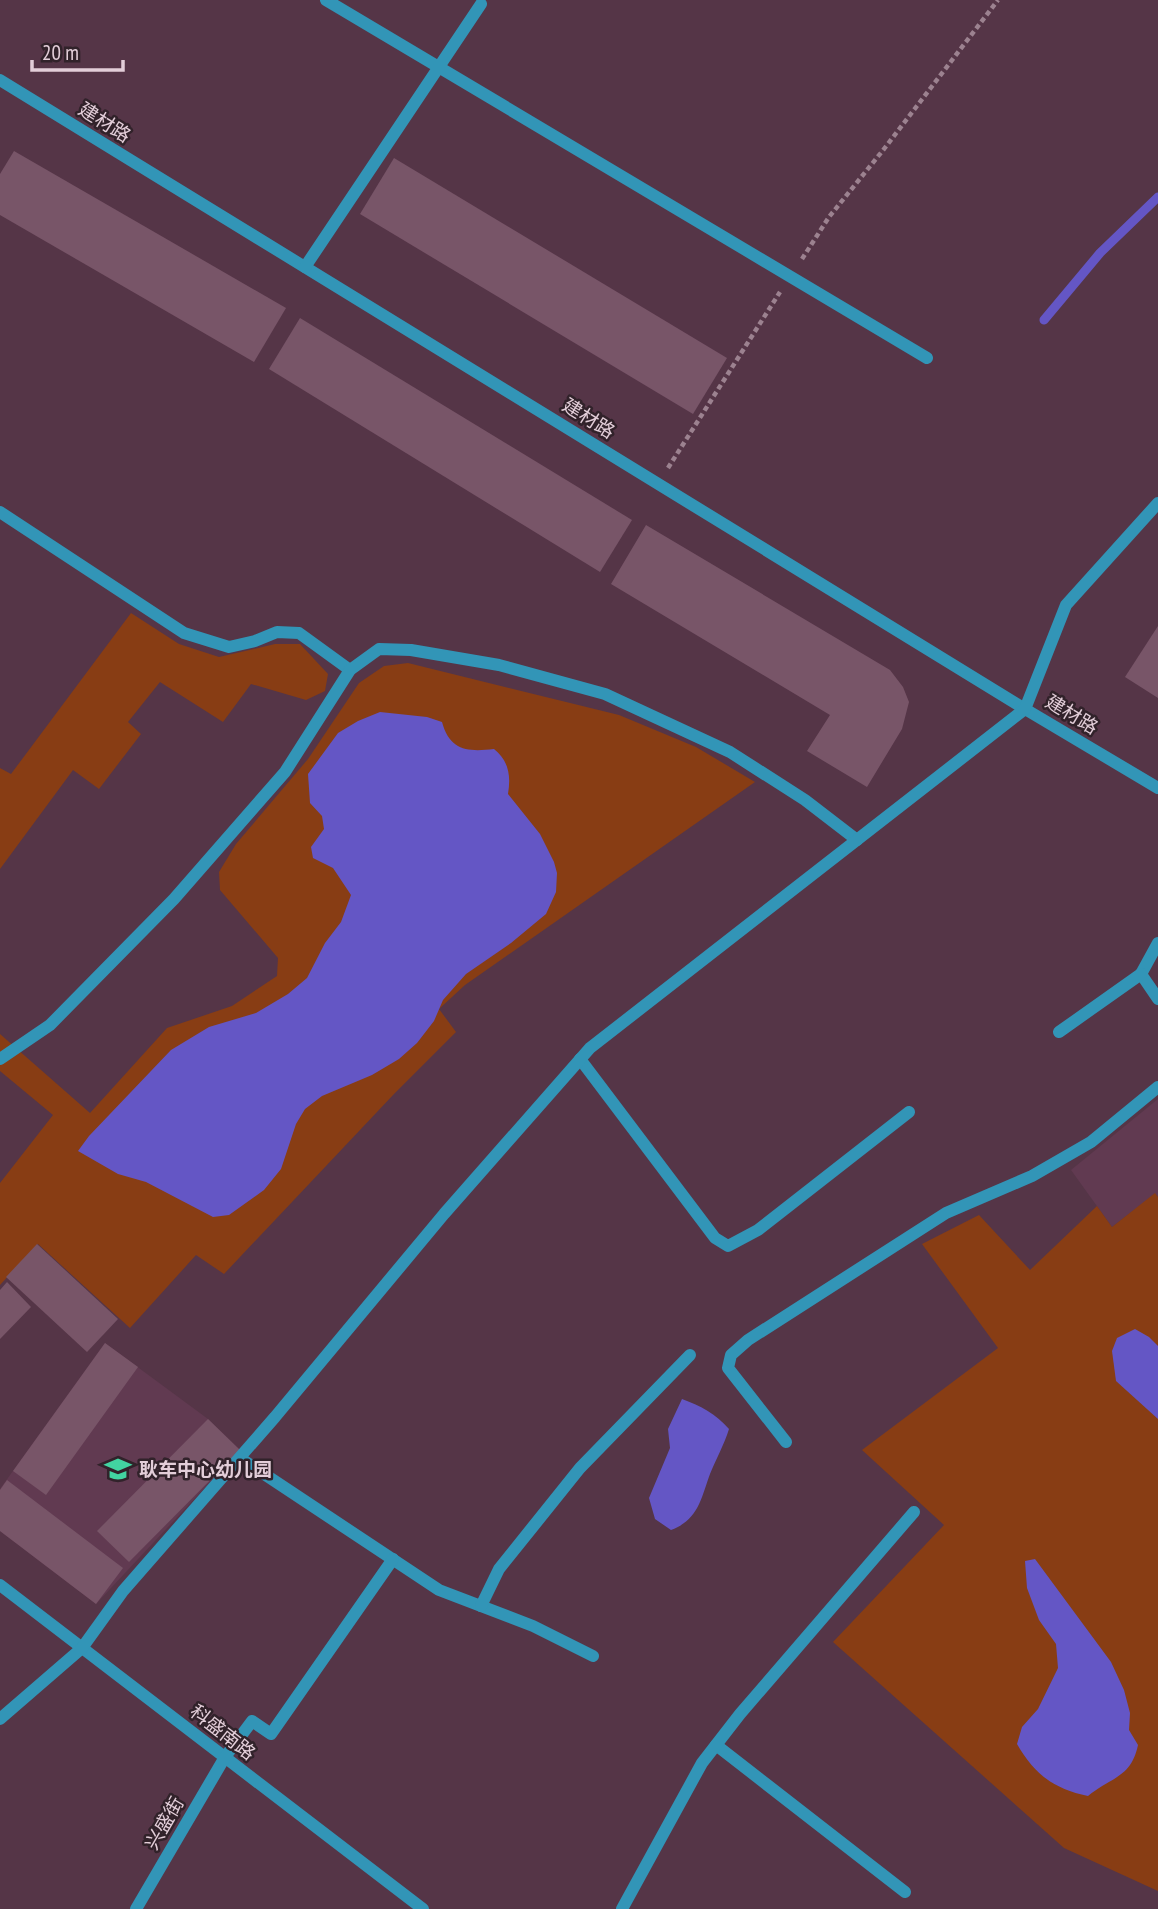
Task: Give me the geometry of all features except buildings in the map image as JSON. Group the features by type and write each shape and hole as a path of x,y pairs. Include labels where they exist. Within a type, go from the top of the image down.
{"street":[{"path":"326,0 926,359"},
{"path":"305,267 481,4"},
{"name":"建材路","path":"0,80 1158,788"},
{"path":"0,1719 82,1647 123,1591 240,1458 444,1214 590,1048 1025,709 1066,605 1158,503"},
{"path":"0,512 184,633 229,647 256,641 278,632 299,633 350,670"},
{"path":"0,1059 50,1025 174,899 285,772 350,670 379,649 411,650 499,665 605,694 730,752 805,800 857,840"},
{"path":"1059,1032 1141,974 1158,943"},
{"path":"1141,974 1158,999"},
{"path":"580,1059 715,1238 728,1245 758,1230 908,1112"},
{"path":"786,1442 728,1368 731,1355 748,1340 946,1213 1032,1176 1091,1142 1158,1087"},
{"path":"481,1606 499,1569 580,1468 690,1355"},
{"path":"240,1458 439,1590 533,1626 593,1656"},
{"path":"622,1909 702,1762 914,1511"},
{"name":"兴盛街","path":"136,1909 225,1757 252,1721 271,1734 393,1559"},
{"name":"科盛南路","path":"0,1585 423,1909"},
{"path":"716,1745 905,1892"}],"path":[{"path":"658,483 829,217 998,0"}],"shaded area":[{"path":"131,613 179,644 219,657 275,644 300,644 328,674 325,691 306,700 251,684 223,722 160,682 128,722 141,734 99,789 73,770 0,869 0,768 11,774"},
{"path":"408,663 619,715 696,747 755,782 465,985 439,1009 456,1032 224,1274 196,1255 130,1328 38,1244 0,1285 0,1183 53,1115 0,1071 0,1034 90,1113 167,1028 232,1006 277,976 278,958 220,890 219,872 236,844 308,759 359,683 384,666"},
{"path":"380,712 427,717 442,722 450,739 461,748 494,749 499,754 508,769 508,794 540,834 554,862 557,873 556,892 546,914 511,943 466,974 443,1000 434,1021 417,1043 399,1059 372,1075 322,1096 305,1109 296,1124 281,1169 264,1190 229,1215 213,1217 146,1182 118,1174 78,1151 171,1050 209,1027 256,1013 288,994 307,978 325,943 341,922 351,895 333,868 313,858 311,847 324,829 322,816 310,803 308,774 338,733"},
{"path":"1158,1099 1158,1197 1155,1194 1112,1227 1071,1170"},
{"path":"1155,1193 1158,1197 1158,1891 1064,1848 833,1642 944,1525 862,1450 998,1348 922,1244 979,1215 1030,1270 1097,1206 1112,1227"},
{"path":"1135,1329 1158,1346 1158,1419 1116,1381 1112,1351 1117,1338"},
{"name":"耿车中心幼儿园","path":"105,1343 208,1419 240,1450 96,1604 0,1531 0,1489"},
{"path":"682,1399 708,1411 729,1429 697,1508 687,1521 671,1530 655,1519 649,1498 670,1448 668,1429"},
{"path":"1035,1559 1111,1662 1124,1690 1130,1713 1129,1730 1138,1745 1135,1756 1125,1771 1088,1796 1065,1789 1046,1779 1030,1764 1017,1744 1022,1727 1038,1709 1058,1668 1056,1644 1039,1620 1027,1588 1025,1561"}],"waterway":[{"path":"1044,320 1100,253 1158,197"}],"place":[{"name":"耿车中心幼儿园","path":"118,1469"}]}
